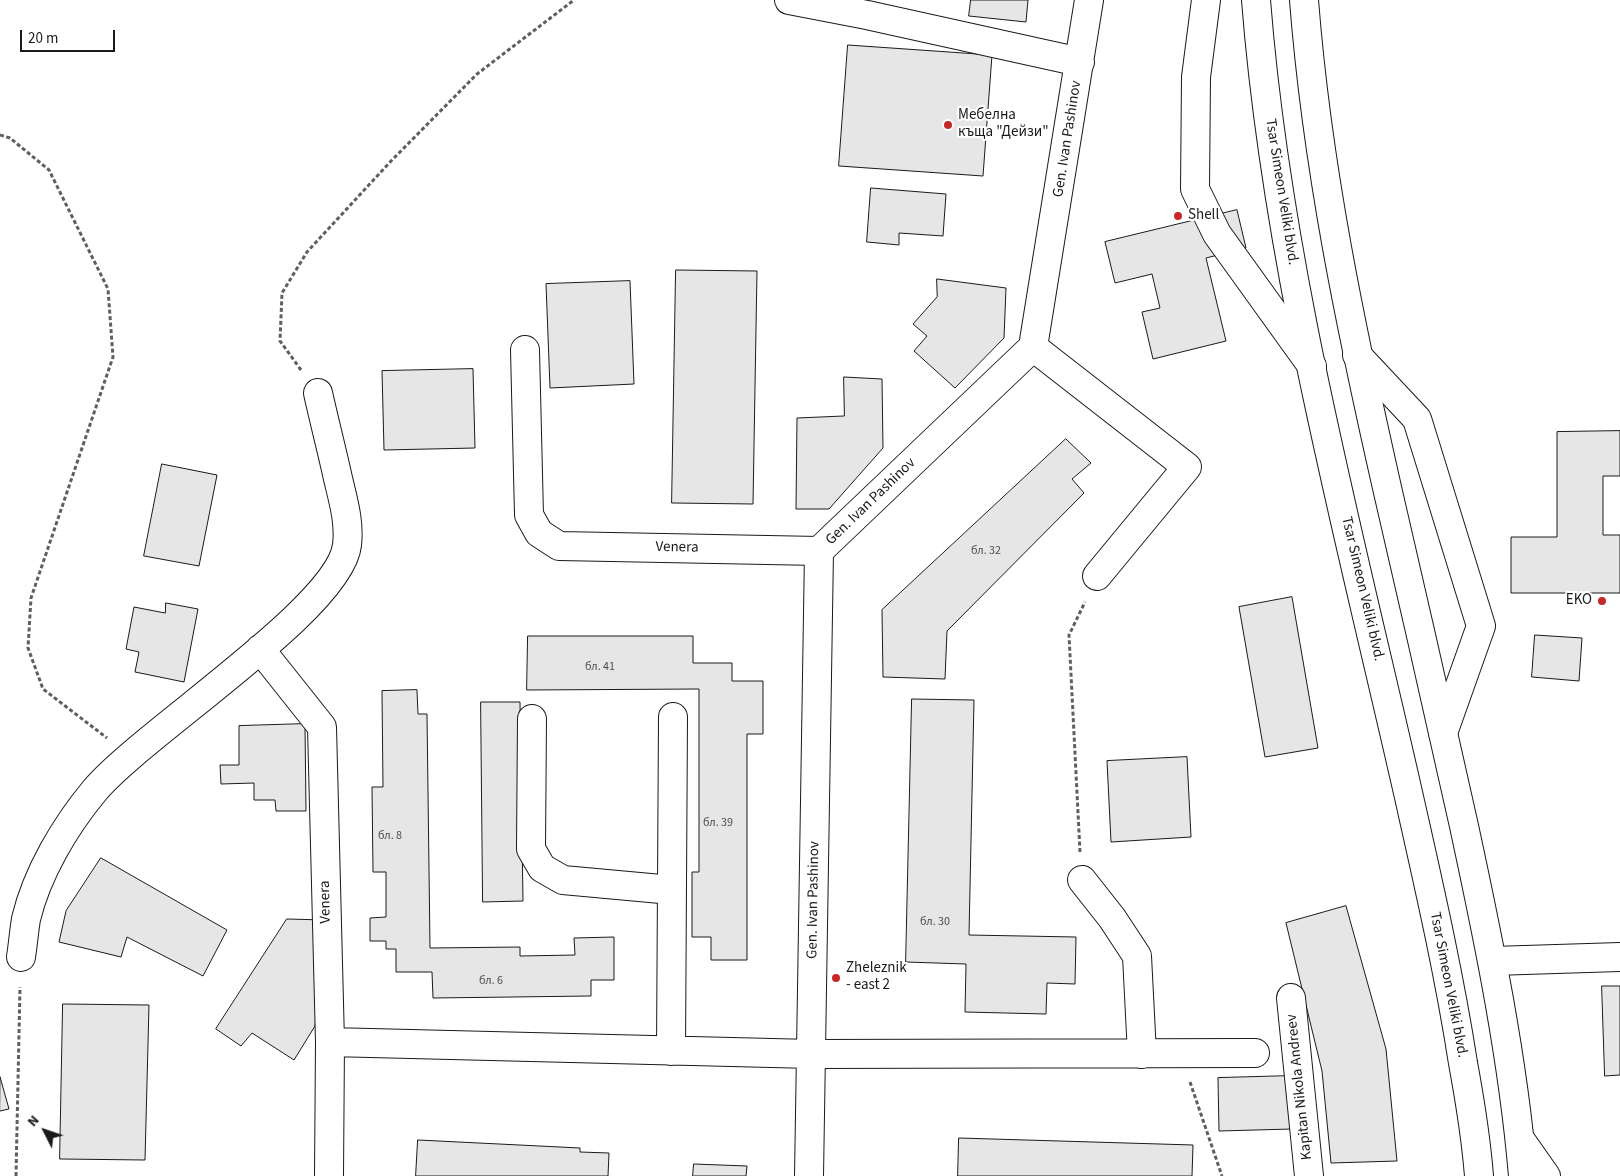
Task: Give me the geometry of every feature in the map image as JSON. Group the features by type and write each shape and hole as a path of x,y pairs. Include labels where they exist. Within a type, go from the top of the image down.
{"street":[{"path":"789,0 867,15 1080,62"},
{"name":"Gen. Ivan Pashinov","path":"810,1176 819,551 1033,347 1089,0"},
{"path":"1206,0 1196,77 1196,189 1217,234 1312,366"},
{"name":"Tsar Simeon Veliki blvd.","path":"1256,0 1261,61 1283,216 1312,366 1448,971 1476,1143 1479,1176"},
{"path":"1304,0 1310,76 1328,208 1357,354 1493,961 1520,1140 1523,1176"},
{"path":"1033,347 1187,467 1097,576"},
{"name":"Venera","path":"525,350 529,515 539,533 559,546 819,551"},
{"path":"1357,354 1418,419 1481,626 1443,733"},
{"path":"21,957 26,920 40,878 64,834 96,790 133,754 260,649 312,601 339,569 347,546 348,520 318,393"},
{"name":"Venera","path":"260,649 322,727 330,1042 329,1176"},
{"path":"671,1051 673,717"},
{"path":"532,719 531,849 542,868 563,880 672,890"},
{"path":"1082,880 1112,918 1137,956 1142,1054"},
{"path":"1493,961 1620,957"},
{"name":"Kapitan Nikola Andreev","path":"1291,998 1309,1176"},
{"path":"330,1042 812,1054 1255,1053"},
{"path":"1520,1140 1546,1176"}],"path":[{"path":"318,393 280,341 282,294 307,252 391,161 477,74 574,0"},
{"path":"0,135 10,138 49,170 108,289 113,357 31,598 28,648 43,689 88,725 133,754"},
{"path":"1082,880 1069,635 1097,576"},
{"path":"16,1176 21,957"},
{"path":"1181,1054 1222,1176"}],"building":[{"path":"971,0 1028,0 1026,22 969,16"},
{"path":"848,45 992,55 983,176 839,166"},
{"path":"871,188 946,194 943,236 899,233 899,245 867,242"},
{"path":"1237,210 1246,248 1206,258 1226,341 1153,359 1142,312 1160,308 1152,274 1115,283 1105,242"},
{"path":"676,270 757,271 753,504 672,503"},
{"path":"937,279 1006,288 1004,338 955,388 914,351 927,336 913,324 937,297"},
{"path":"630,281 634,384 550,388 546,284"},
{"path":"473,369 475,448 384,450 382,371"},
{"path":"844,377 882,379 883,448 829,509 796,509 797,418 844,416"},
{"path":"1620,431 1620,476 1603,476 1603,535 1620,535 1620,593 1511,593 1511,537 1557,537 1557,432"},
{"path":"1066,439 1091,463 1072,479 1084,493 947,631 945,679 883,677 882,610"},
{"path":"162,464 217,475 199,566 144,556"},
{"path":"1292,597 1318,748 1265,757 1239,607"},
{"path":"166,603 198,609 184,682 135,672 139,652 126,649 134,607 165,613"},
{"path":"1535,635 1582,638 1579,681 1532,677"},
{"path":"528,636 693,636 693,663 732,663 732,681 763,681 763,734 747,734 747,960 711,960 711,937 692,937 692,872 699,872 699,689 527,690"},
{"path":"417,690 418,714 427,714 430,948 520,947 520,956 575,955 574,938 614,937 614,980 591,980 591,996 433,998 432,972 396,972 396,949 386,949 386,941 370,941 370,918 386,917 386,872 373,872 372,787 383,787 382,691"},
{"path":"912,699 974,700 969,935 1076,937 1075,984 1047,983 1046,1014 965,1012 966,964 906,962"},
{"path":"481,702 520,702 523,901 483,902"},
{"path":"305,724 306,811 276,811 275,800 254,800 254,783 221,784 220,765 239,765 239,726"},
{"path":"1187,757 1191,837 1111,842 1107,761"},
{"path":"101,858 227,930 203,976 127,937 121,957 59,942 66,911"},
{"path":"1346,906 1386,1049 1397,1161 1331,1163 1322,1071 1286,923"},
{"path":"287,919 325,920 315,1026 294,1060 252,1033 241,1046 216,1029"},
{"path":"1602,986 1620,986 1620,1075 1605,1076"},
{"path":"63,1004 149,1005 145,1160 60,1159"},
{"path":"1290,1076 1292,1129 1219,1131 1218,1078"},
{"path":"0,1077 9,1109 0,1111"},
{"path":"959,1138 1193,1145 1192,1176 958,1176"},
{"path":"418,1140 580,1148 580,1152 609,1153 608,1176 416,1176"},
{"path":"694,1164 747,1166 746,1176 693,1176"}],"place":[{"name":"Мебелна къща \"Дейзи\"","path":"948,125"},
{"name":"Shell","path":"1178,216"},
{"name":"EKO","path":"1602,601"},
{"name":"Zheleznik - east 2","path":"836,978"}]}
